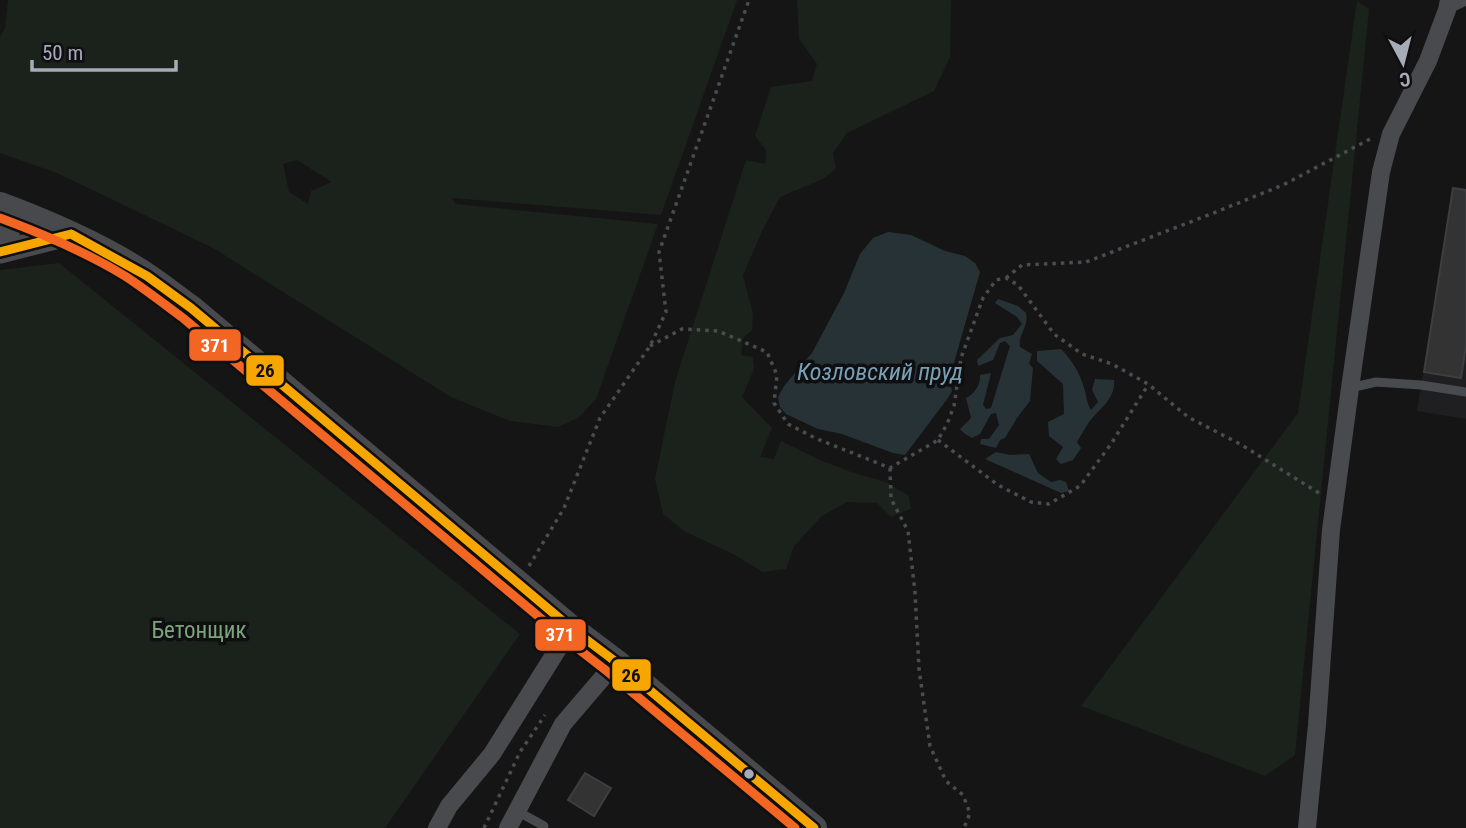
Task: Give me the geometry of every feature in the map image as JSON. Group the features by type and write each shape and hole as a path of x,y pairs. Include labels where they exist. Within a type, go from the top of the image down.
{"main road":[{"path":"3,206 71,233 147,276 191,308 571,628 616,662 814,828"}],"street":[{"path":"1307,828 1331,530 1381,172 1391,134 1427,61 1450,3"},
{"path":"0,241 10,228 9,215 3,206"},
{"path":"0,252 71,233"},
{"path":"437,828 449,806 492,754 571,628"},
{"path":"508,828 563,724 616,662"}],"lane":[{"path":"1450,3 1466,1"},
{"path":"1350,388 1376,382 1466,391"},
{"path":"517,811 544,826"}],"path":[{"path":"518,582 564,508 600,418 650,346 666,312 659,251 749,0"},
{"path":"890,468 938,440 954,407 961,358 984,298 996,280 1006,278 1022,265 1086,262 1283,185 1372,138 1391,134"},
{"path":"1006,278 1018,285 1054,334 1082,354 1112,364 1148,384 1188,417 1240,444 1335,502"},
{"path":"650,346 682,329 718,331 767,352 777,375 774,403 788,424 815,438 890,468"},
{"path":"938,440 998,485 1031,502 1049,504 1080,486 1111,444 1148,384"},
{"path":"890,468 891,499 908,531 915,592 919,669 930,746 946,781 963,795 970,813 964,828"}],"shaded area":[{"path":"1453,188 1466,190 1466,419 1417,411"}],"green space":[{"path":"8,0 737,0 661,215 452,198 456,204 658,224 596,399 578,418 558,427 510,421 451,397 213,248 57,173 0,153 0,37 5,28","holes":["297,160 332,182 311,191 308,204 289,192 283,164"]},
{"path":"797,0 951,0 950,57 934,91 847,133 833,153 836,169 823,179 780,197 743,275 753,314 752,330 743,338 741,355 753,357 754,369 742,397 772,428 760,457 774,459 781,441 820,460 886,482 909,496 911,509 891,517 877,503 847,502 822,516 794,546 786,569 763,572 735,555 684,531 663,514 655,479 675,382 746,160 765,164 766,150 755,136 771,87 812,81 817,64 799,39"},
{"path":"1357,1 1369,9 1295,755 1265,776 1081,706 1298,413"},
{"name":"Бетонщик","path":"59,263 520,634 385,828 0,828 0,270"}],"water":[{"name":"Козловский пруд","path":"888,232 911,235 945,251 965,256 975,263 980,272 949,380 952,391 905,455 818,429 786,414 780,407 778,397 812,353 844,293 860,254 873,238"},
{"path":"998,299 1018,306 1026,313 1020,347 1032,354 1029,364 1033,368 1030,401 996,448 980,444 981,439 989,439 999,425 996,413 991,414 980,434 972,438 960,429 971,418 966,398 976,389 980,375 991,373 983,405 986,409 991,408 1010,346 1005,341 1000,343 993,360 978,366 977,360 1000,338 1013,335 1022,324 1017,317 995,303"},
{"path":"1061,349 1078,372 1091,410 1098,402 1092,390 1095,379 1114,380 1114,387 1110,398 1089,422 1077,442 1081,448 1073,460 1061,464 1056,459 1063,447 1049,436 1048,422 1064,414 1063,384 1037,361 1037,351"},
{"path":"996,452 1010,455 1029,454 1038,473 1051,482 1066,482 1069,491 1061,493 985,459"}],"building":[{"path":"1453,188 1466,190 1466,346 1461,378 1424,372"},
{"path":"585,773 611,788 594,816 568,800"}],"transit line":[{"name":"371","path":"0,218 64,244 110,267 183,318 795,828"},
{"name":"26","path":"71,234 147,276 191,308 571,628 616,662 814,828"},
{"name":"26","path":"0,252 71,234"}]}
